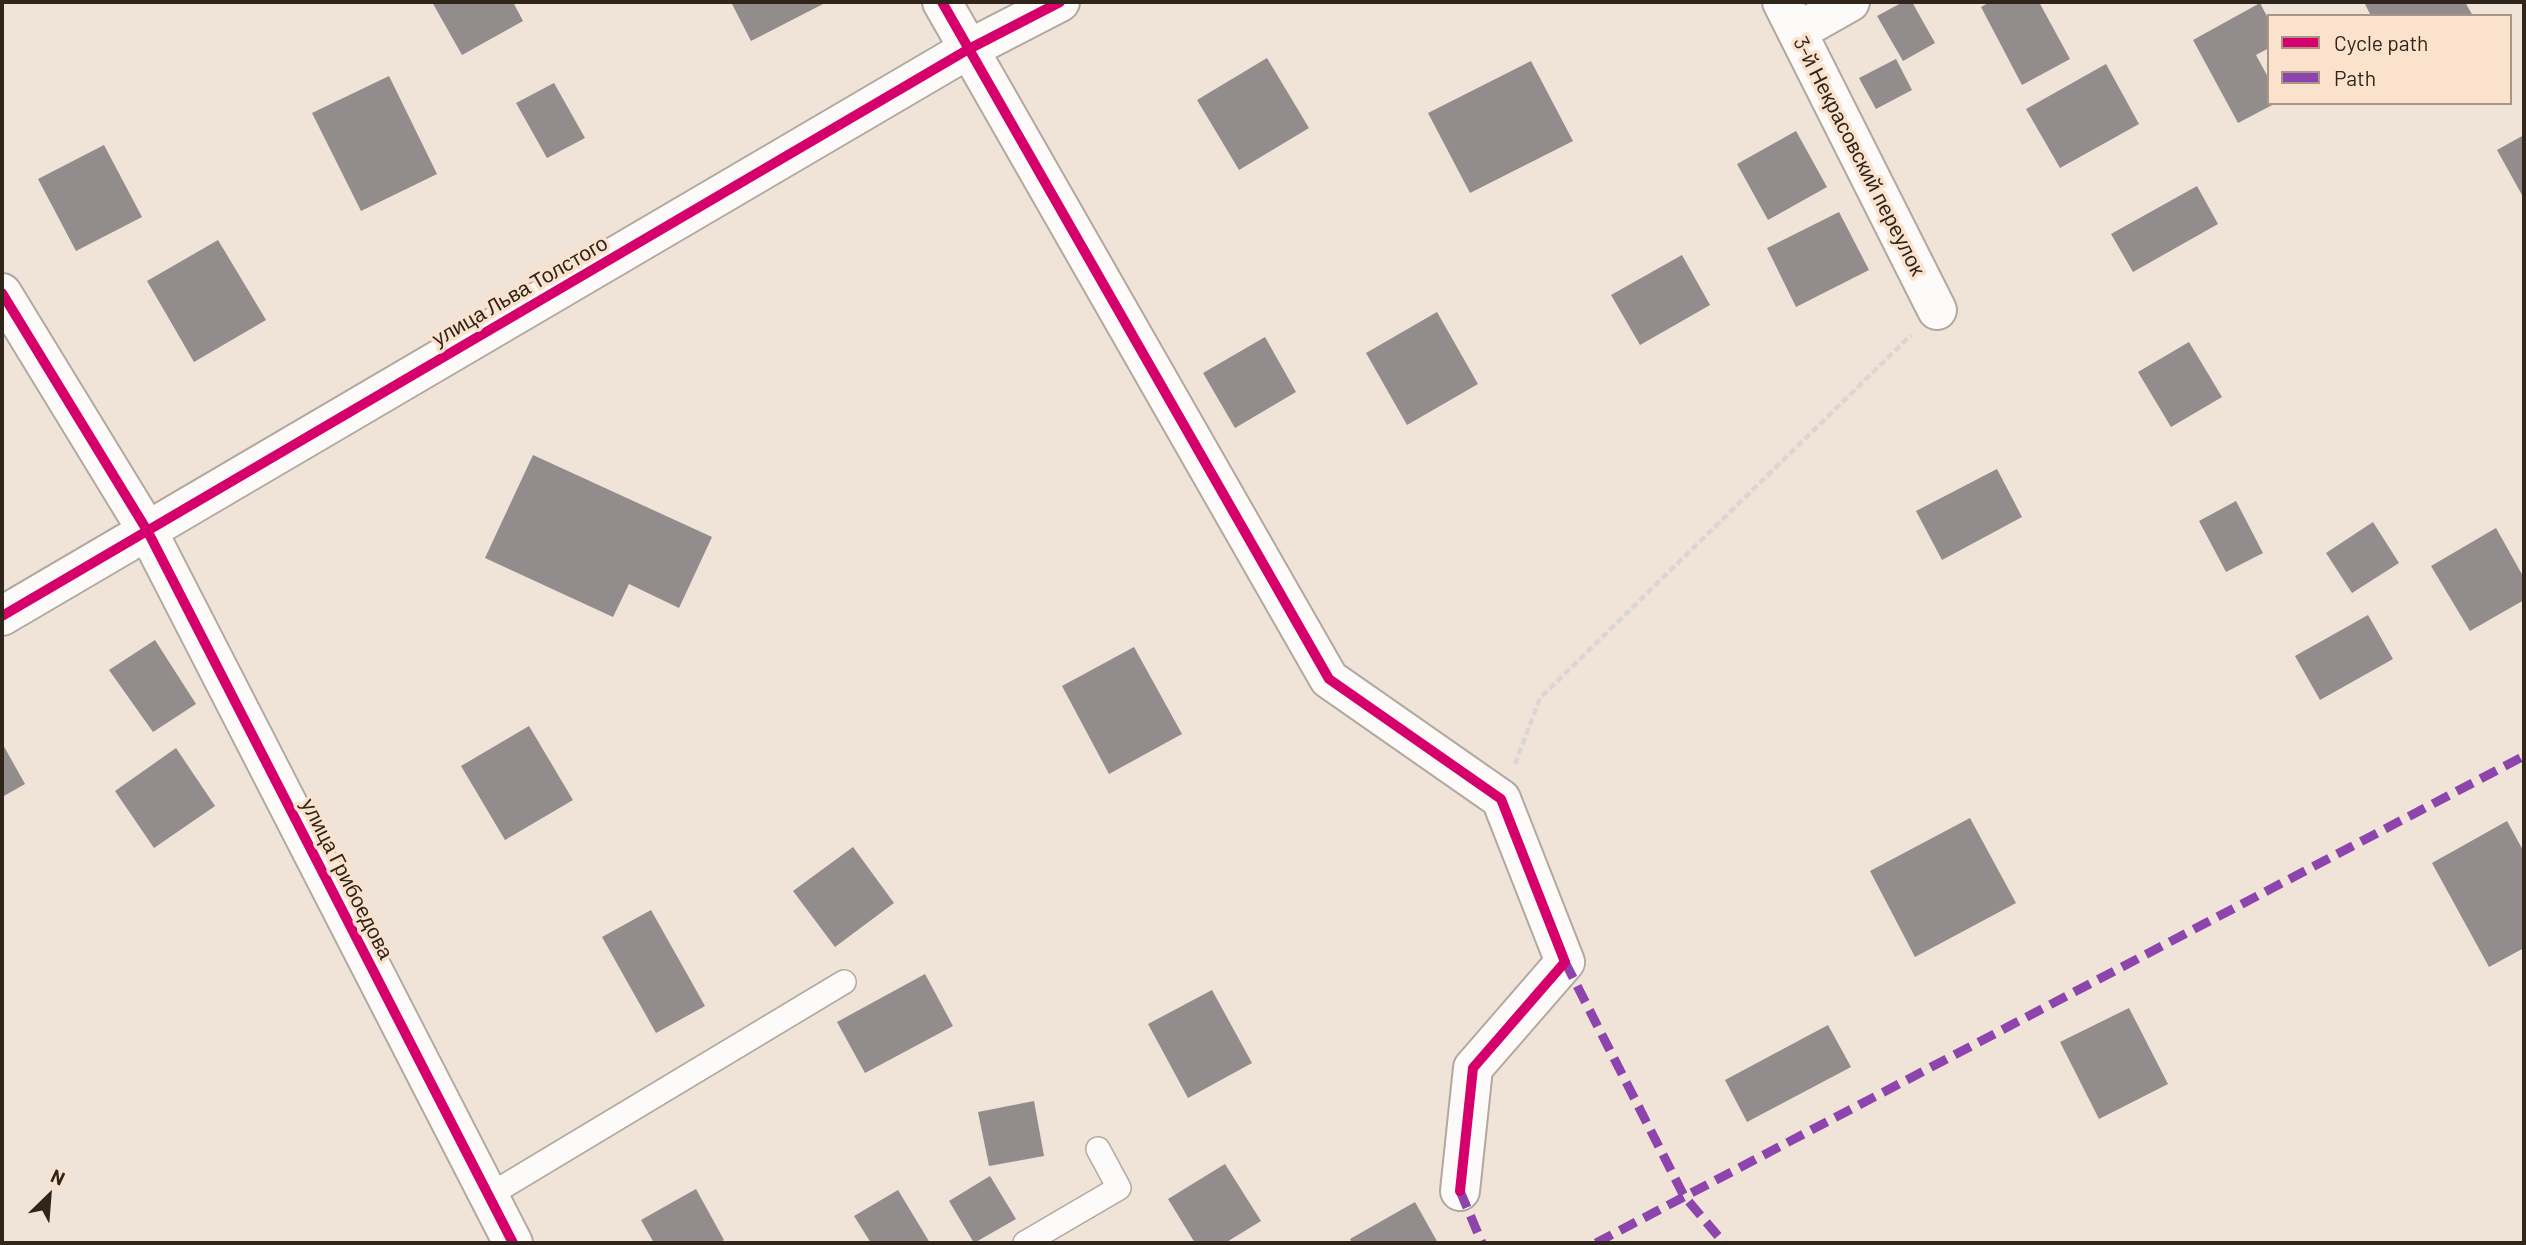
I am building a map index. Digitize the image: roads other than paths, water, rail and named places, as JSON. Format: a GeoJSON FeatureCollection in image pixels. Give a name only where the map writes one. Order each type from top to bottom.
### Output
{"type":"FeatureCollection","features":[{"type":"Feature","properties":{"kind":"street"},"geometry":{"type":"LineString","coordinates":[[942,2],[967,50],[1329,679],[1501,799],[1565,962],[1473,1068],[1460,1191]]}},
{"type":"Feature","properties":{"kind":"street","name":"улица Льва Толстого"},"geometry":{"type":"LineString","coordinates":[[2,616],[967,50],[1060,2]]}},
{"type":"Feature","properties":{"kind":"street"},"geometry":{"type":"LineString","coordinates":[[1790,17],[1850,2]]}},
{"type":"Feature","properties":{"kind":"street","name":"3-й Некрасовский переулок"},"geometry":{"type":"LineString","coordinates":[[1790,17],[1937,310]]}},
{"type":"Feature","properties":{"kind":"street","name":"улица Грибоедова"},"geometry":{"type":"LineString","coordinates":[[2,293],[148,532],[513,1243]]}},
{"type":"Feature","properties":{"kind":"lane"},"geometry":{"type":"LineString","coordinates":[[488,1196],[844,982]]}},
{"type":"Feature","properties":{"kind":"lane"},"geometry":{"type":"LineString","coordinates":[[1025,1243],[1119,1188],[1098,1149]]}}]}
